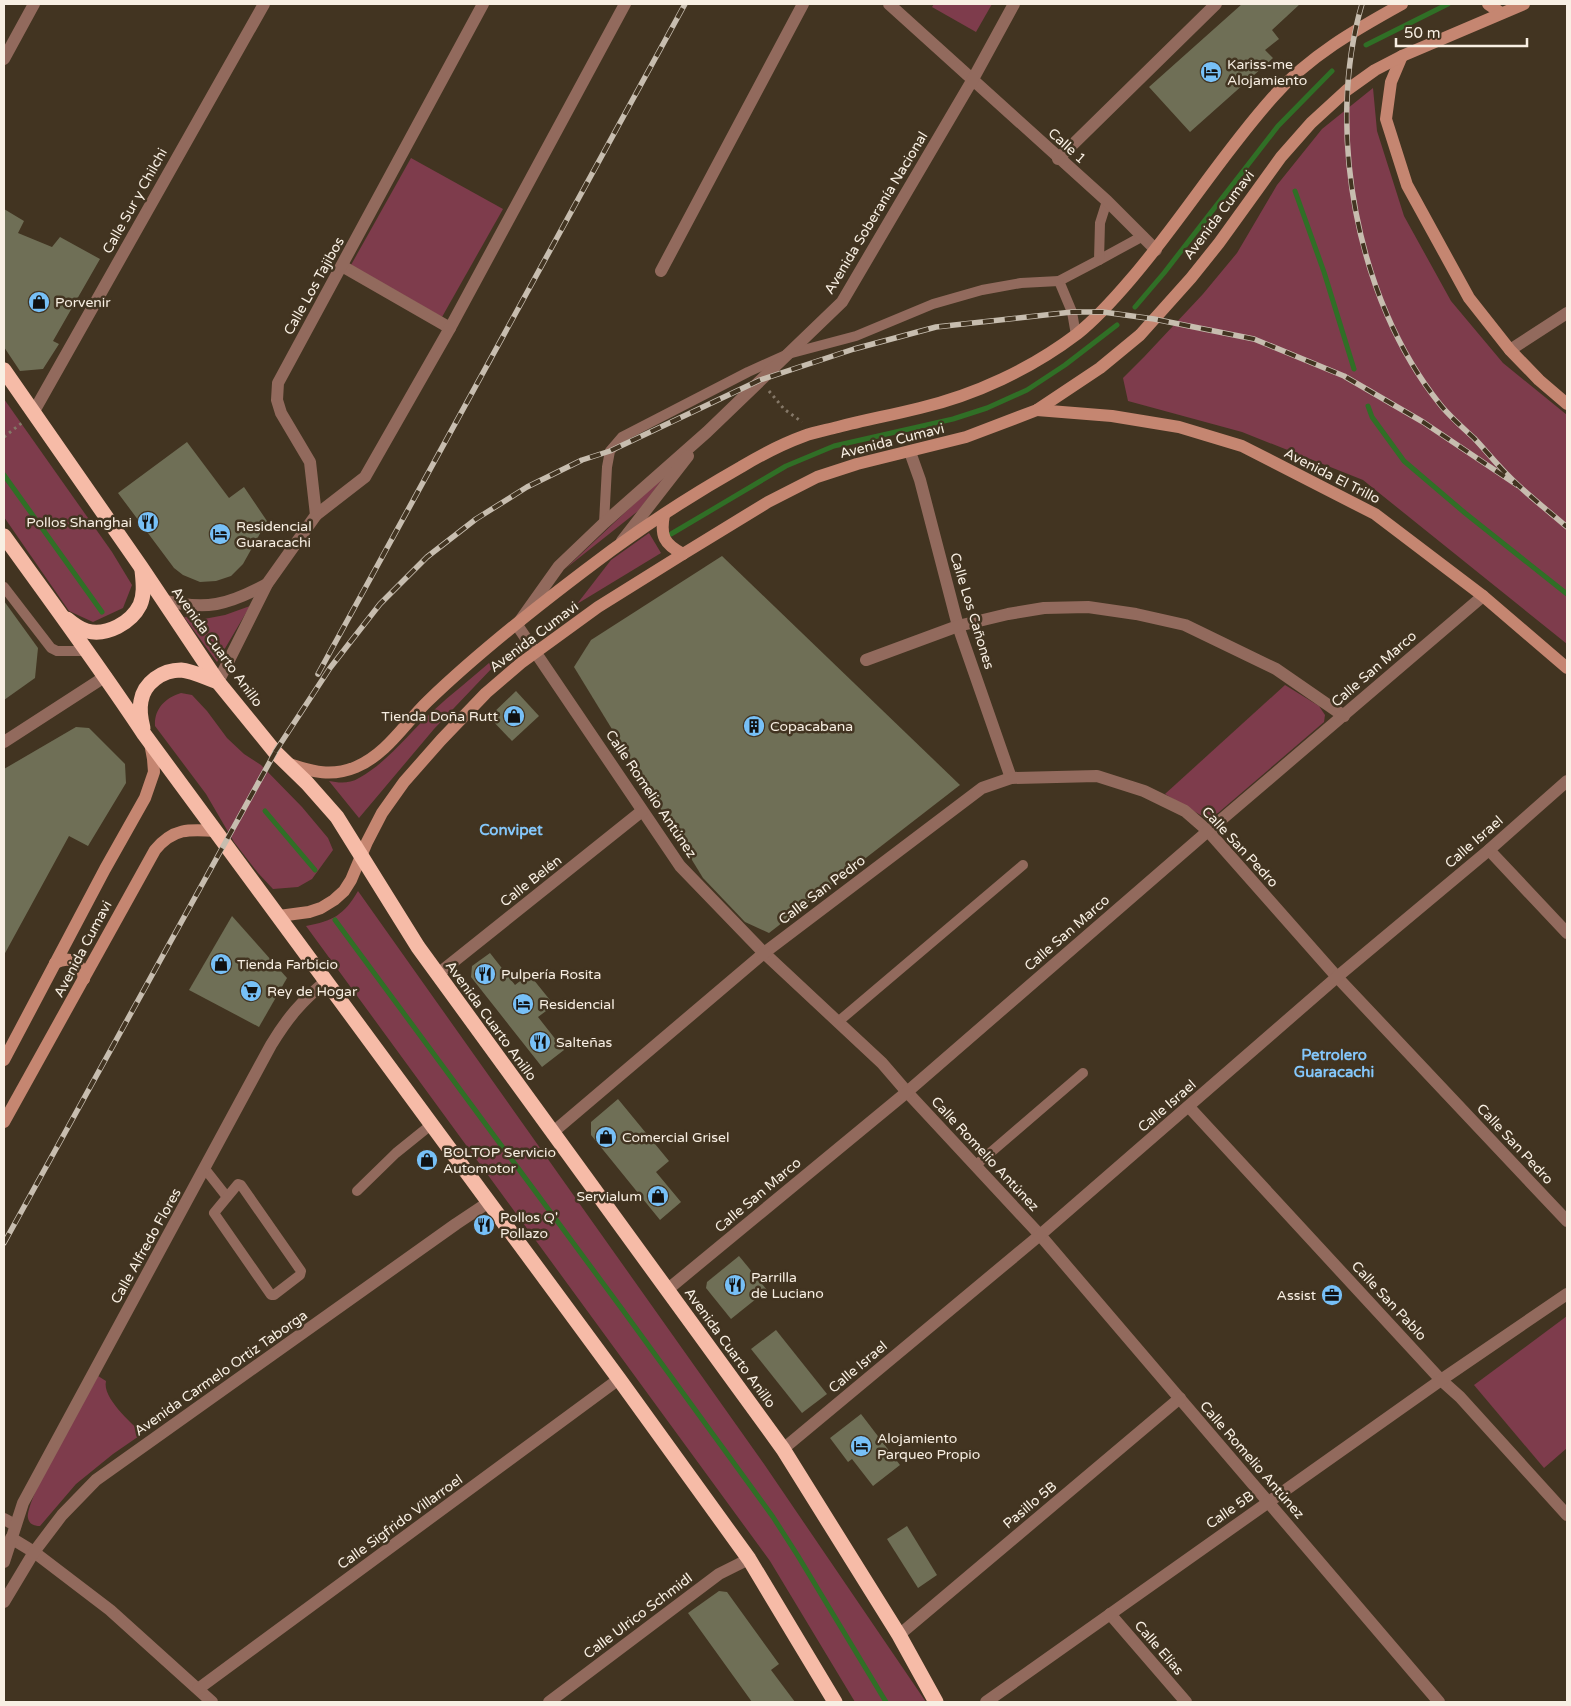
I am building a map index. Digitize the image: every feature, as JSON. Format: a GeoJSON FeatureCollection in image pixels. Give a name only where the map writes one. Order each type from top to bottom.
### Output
{"type":"FeatureCollection","features":[{"type":"Feature","properties":{"kind":"highway","name":"Avenida Cuarto Anillo"},"geometry":{"type":"LineString","coordinates":[[4,370],[141,567],[218,682],[275,752],[337,817],[402,924],[783,1449],[899,1634],[936,1702]]}},
{"type":"Feature","properties":{"kind":"highway"},"geometry":{"type":"LineString","coordinates":[[4,536],[106,676],[146,737],[432,1124],[749,1559],[835,1702]]}},
{"type":"Feature","properties":{"kind":"highway"},"geometry":{"type":"LineString","coordinates":[[61,615],[78,627],[88,631],[111,630],[122,624],[132,616],[140,605],[143,584],[141,567]]}},
{"type":"Feature","properties":{"kind":"highway"},"geometry":{"type":"LineString","coordinates":[[146,737],[141,719],[141,701],[148,685],[156,678],[163,674],[180,670],[218,682]]}},
{"type":"Feature","properties":{"kind":"main road","name":"Avenida Cumavi"},"geometry":{"type":"LineString","coordinates":[[286,763],[312,771],[331,774],[358,766],[371,759],[384,748],[428,701],[570,581],[708,485],[760,456],[805,435],[924,407],[983,387],[1027,367],[1076,335],[1103,312],[1156,250],[1272,98],[1324,50],[1402,4]]}},
{"type":"Feature","properties":{"kind":"main road"},"geometry":{"type":"LineString","coordinates":[[1488,4],[1501,13]]}},
{"type":"Feature","properties":{"kind":"main road","name":"Avenida Cumavi"},"geometry":{"type":"LineString","coordinates":[[279,916],[309,912],[321,908],[344,891],[382,813],[404,782],[486,693],[521,663],[598,608],[683,554],[768,502],[817,477],[857,464],[966,437],[1037,410],[1100,368],[1140,335],[1191,278],[1219,243],[1281,157],[1311,123],[1348,90],[1375,70],[1402,56],[1524,4]]}},
{"type":"Feature","properties":{"kind":"main road"},"geometry":{"type":"LineString","coordinates":[[1402,56],[1391,82],[1386,119],[1407,185],[1469,298],[1510,350],[1539,380],[1567,404]]}},
{"type":"Feature","properties":{"kind":"main road","name":"Avenida El Trillo"},"geometry":{"type":"LineString","coordinates":[[1037,410],[1112,416],[1179,427],[1242,446],[1375,514],[1483,596],[1567,668]]}},
{"type":"Feature","properties":{"kind":"main road"},"geometry":{"type":"LineString","coordinates":[[664,515],[662,527],[664,539],[672,548],[683,554]]}},
{"type":"Feature","properties":{"kind":"main road","name":"Avenida Cumavi"},"geometry":{"type":"LineString","coordinates":[[4,1060],[104,869],[145,798],[154,772],[154,759],[146,737]]}},
{"type":"Feature","properties":{"kind":"main road","name":"Avenida Cumavi"},"geometry":{"type":"LineString","coordinates":[[4,1122],[148,860],[160,843],[184,830],[216,831]]}},
{"type":"Feature","properties":{"kind":"main road"},"geometry":{"type":"LineString","coordinates":[[55,963],[61,960],[75,962],[84,972],[84,979]]}},
{"type":"Feature","properties":{"kind":"street"},"geometry":{"type":"LineString","coordinates":[[4,59],[34,4]]}},
{"type":"Feature","properties":{"kind":"street","name":"Calle Sur y Chilchi"},"geometry":{"type":"LineString","coordinates":[[33,413],[264,4]]}},
{"type":"Feature","properties":{"kind":"street","name":"Calle Los Tajibos"},"geometry":{"type":"LineString","coordinates":[[316,515],[310,462],[281,413],[277,400],[278,383],[483,4]]}},
{"type":"Feature","properties":{"kind":"street"},"geometry":{"type":"LineString","coordinates":[[218,682],[267,584],[316,515],[365,478],[450,328],[626,4]]}},
{"type":"Feature","properties":{"kind":"street"},"geometry":{"type":"LineString","coordinates":[[661,271],[803,4]]}},
{"type":"Feature","properties":{"kind":"street","name":"Calle 1"},"geometry":{"type":"LineString","coordinates":[[889,4],[973,79],[1058,159],[1107,201],[1156,250]]}},
{"type":"Feature","properties":{"kind":"street","name":"Avenida Soberanía Nacional"},"geometry":{"type":"LineString","coordinates":[[517,625],[558,566],[604,522],[707,432],[842,302],[973,79],[1014,4]]}},
{"type":"Feature","properties":{"kind":"street"},"geometry":{"type":"LineString","coordinates":[[1058,159],[1216,4]]}},
{"type":"Feature","properties":{"kind":"street"},"geometry":{"type":"LineString","coordinates":[[342,266],[450,328]]}},
{"type":"Feature","properties":{"kind":"street"},"geometry":{"type":"LineString","coordinates":[[1510,350],[1567,312]]}},
{"type":"Feature","properties":{"kind":"street","name":"Avenida Soberanía Nacional"},"geometry":{"type":"LineString","coordinates":[[618,546],[707,432]]}},
{"type":"Feature","properties":{"kind":"street","name":"Calle Los Cañones"},"geometry":{"type":"LineString","coordinates":[[910,452],[920,480],[958,626],[1012,778]]}},
{"type":"Feature","properties":{"kind":"street"},"geometry":{"type":"LineString","coordinates":[[162,600],[192,606],[222,603],[241,598],[267,584]]}},
{"type":"Feature","properties":{"kind":"street","name":"Calle San Marco"},"geometry":{"type":"LineString","coordinates":[[667,1290],[907,1092],[1483,596]]}},
{"type":"Feature","properties":{"kind":"street"},"geometry":{"type":"LineString","coordinates":[[866,660],[958,626],[1008,614],[1044,608],[1088,607],[1136,614],[1184,625],[1276,668],[1344,716]]}},
{"type":"Feature","properties":{"kind":"street","name":"Calle Romelio Antúnez"},"geometry":{"type":"LineString","coordinates":[[517,625],[680,866],[764,953],[882,1063],[1040,1235],[1439,1702]]}},
{"type":"Feature","properties":{"kind":"street"},"geometry":{"type":"LineString","coordinates":[[4,742],[106,676]]}},
{"type":"Feature","properties":{"kind":"street","name":"Calle San Pedro"},"geometry":{"type":"LineString","coordinates":[[552,1133],[764,953],[982,788],[1012,778],[1097,776],[1144,791],[1185,811],[1208,831],[1337,977],[1567,1221]]}},
{"type":"Feature","properties":{"kind":"street","name":"Calle Israel"},"geometry":{"type":"LineString","coordinates":[[783,1449],[1040,1235],[1337,977],[1567,781]]}},
{"type":"Feature","properties":{"kind":"street","name":"Calle Belén"},"geometry":{"type":"LineString","coordinates":[[438,974],[642,811]]}},
{"type":"Feature","properties":{"kind":"street"},"geometry":{"type":"LineString","coordinates":[[1488,850],[1567,933]]}},
{"type":"Feature","properties":{"kind":"street","name":"Calle Alfredo Flores"},"geometry":{"type":"LineString","coordinates":[[4,1562],[11,1538],[9,1522],[23,1503],[281,1028],[292,1012],[326,981]]}},
{"type":"Feature","properties":{"kind":"street","name":"Calle San Pablo"},"geometry":{"type":"LineString","coordinates":[[1189,1107],[1441,1380],[1460,1397],[1567,1515]]}},
{"type":"Feature","properties":{"kind":"street","name":"Avenida Carmelo Ortiz Taborga"},"geometry":{"type":"LineString","coordinates":[[4,1602],[34,1552],[62,1515],[96,1480],[489,1202]]}},
{"type":"Feature","properties":{"kind":"street","name":"Calle 5B"},"geometry":{"type":"LineString","coordinates":[[986,1702],[1268,1501],[1567,1294]]}},
{"type":"Feature","properties":{"kind":"street","name":"Calle Sigfrido Villarroel"},"geometry":{"type":"LineString","coordinates":[[198,1689],[619,1379]]}},
{"type":"Feature","properties":{"kind":"street","name":"Pasillo 5B"},"geometry":{"type":"LineString","coordinates":[[899,1634],[1180,1398]]}},
{"type":"Feature","properties":{"kind":"street"},"geometry":{"type":"LineString","coordinates":[[11,1538],[34,1552],[110,1610],[212,1702]]}},
{"type":"Feature","properties":{"kind":"street","name":"Calle Ulrico Schmidl"},"geometry":{"type":"LineString","coordinates":[[549,1702],[719,1574],[749,1559]]}},
{"type":"Feature","properties":{"kind":"street","name":"Calle Elías"},"geometry":{"type":"LineString","coordinates":[[1110,1614],[1186,1702]]}},
{"type":"Feature","properties":{"kind":"lane"},"geometry":{"type":"LineString","coordinates":[[1100,260],[1100,224],[1107,201]]}},
{"type":"Feature","properties":{"kind":"lane"},"geometry":{"type":"LineString","coordinates":[[604,522],[607,467],[610,451],[622,436],[748,372],[788,354],[856,336],[933,304],[982,290],[1021,283],[1060,282],[1143,236]]}},
{"type":"Feature","properties":{"kind":"lane"},"geometry":{"type":"LineString","coordinates":[[1060,282],[1072,312],[1076,335]]}},
{"type":"Feature","properties":{"kind":"lane"},"geometry":{"type":"LineString","coordinates":[[4,587],[51,648],[56,651],[86,650]]}},
{"type":"Feature","properties":{"kind":"lane"},"geometry":{"type":"LineString","coordinates":[[839,1021],[1024,865]]}},
{"type":"Feature","properties":{"kind":"lane"},"geometry":{"type":"LineString","coordinates":[[976,1166],[1083,1073]]}},
{"type":"Feature","properties":{"kind":"lane"},"geometry":{"type":"LineString","coordinates":[[356,1191],[396,1153],[432,1124]]}},
{"type":"Feature","properties":{"kind":"lane"},"geometry":{"type":"LineString","coordinates":[[205,1169],[227,1197]]}},
{"type":"Feature","properties":{"kind":"lane"},"geometry":{"type":"LineString","coordinates":[[238,1184],[241,1185],[301,1271],[300,1275],[274,1295],[271,1295],[214,1214],[227,1197],[238,1184]]}},
{"type":"Feature","properties":{"kind":"path"},"geometry":{"type":"LineString","coordinates":[[760,380],[784,409],[801,421],[813,433]]}},
{"type":"Feature","properties":{"kind":"path"},"geometry":{"type":"LineString","coordinates":[[4,437],[33,413]]}},
{"type":"Feature","properties":{"kind":"shaded area"},"geometry":{"type":"Polygon","coordinates":[[[934,4],[992,4],[976,32],[932,7],[934,4]]]}},
{"type":"Feature","properties":{"kind":"shaded area"},"geometry":{"type":"Polygon","coordinates":[[[1373,88],[1377,131],[1404,216],[1451,301],[1503,363],[1567,415],[1567,644],[1363,480],[1242,432],[1128,401],[1123,378],[1203,294],[1237,253],[1277,185],[1322,129],[1373,88]]]}},
{"type":"Feature","properties":{"kind":"shaded area"},"geometry":{"type":"Polygon","coordinates":[[[411,158],[503,209],[442,317],[351,265],[411,158]]]}},
{"type":"Feature","properties":{"kind":"shaded area"},"geometry":{"type":"Polygon","coordinates":[[[4,399],[112,552],[132,585],[123,608],[93,622],[69,611],[4,517],[4,399]]]}},
{"type":"Feature","properties":{"kind":"shaded area"},"geometry":{"type":"Polygon","coordinates":[[[668,472],[638,511],[565,569],[668,472]]]}},
{"type":"Feature","properties":{"kind":"shaded area"},"geometry":{"type":"Polygon","coordinates":[[[649,533],[661,553],[577,604],[611,560],[649,533]]]}},
{"type":"Feature","properties":{"kind":"shaded area"},"geometry":{"type":"Polygon","coordinates":[[[250,606],[217,662],[184,617],[204,619],[225,615],[250,606]]]}},
{"type":"Feature","properties":{"kind":"shaded area"},"geometry":{"type":"Polygon","coordinates":[[[489,663],[494,666],[434,729],[359,818],[329,781],[348,782],[370,771],[389,756],[440,705],[489,663]]]}},
{"type":"Feature","properties":{"kind":"shaded area"},"geometry":{"type":"Polygon","coordinates":[[[1285,685],[1319,706],[1325,715],[1324,722],[1218,813],[1211,816],[1202,816],[1165,794],[1285,685]]]}},
{"type":"Feature","properties":{"kind":"shaded area"},"geometry":{"type":"Polygon","coordinates":[[[181,693],[192,695],[207,711],[227,738],[244,754],[261,765],[302,807],[328,838],[333,850],[312,879],[298,887],[273,889],[234,842],[206,794],[155,726],[156,714],[165,701],[181,693]]]}},
{"type":"Feature","properties":{"kind":"shaded area"},"geometry":{"type":"Polygon","coordinates":[[[358,891],[764,1464],[926,1702],[855,1702],[770,1561],[306,926],[324,922],[337,916],[348,906],[358,891]]]}},
{"type":"Feature","properties":{"kind":"shaded area"},"geometry":{"type":"Polygon","coordinates":[[[1567,1316],[1567,1448],[1544,1468],[1474,1385],[1567,1316]]]}},
{"type":"Feature","properties":{"kind":"shaded area"},"geometry":{"type":"Polygon","coordinates":[[[98,1376],[106,1381],[108,1395],[113,1402],[142,1434],[113,1454],[76,1484],[40,1526],[34,1525],[29,1522],[28,1518],[36,1491],[57,1448],[98,1376]]]}},
{"type":"Feature","properties":{"kind":"building","name":"Kariss-me Alojamiento"},"geometry":{"type":"Polygon","coordinates":[[[1242,4],[1300,4],[1272,30],[1279,39],[1265,50],[1273,58],[1190,132],[1149,87],[1242,4]]]}},
{"type":"Feature","properties":{"kind":"building","name":"Porvenir"},"geometry":{"type":"Polygon","coordinates":[[[4,209],[24,221],[18,233],[52,247],[60,237],[100,259],[53,341],[59,344],[43,369],[20,371],[4,347],[4,209]]]}},
{"type":"Feature","properties":{"kind":"building"},"geometry":{"type":"Polygon","coordinates":[[[187,442],[229,498],[244,487],[267,521],[243,564],[231,576],[216,581],[200,582],[183,575],[174,568],[118,493],[187,442]]]}},
{"type":"Feature","properties":{"kind":"building","name":"Copacabana"},"geometry":{"type":"Polygon","coordinates":[[[722,556],[960,785],[769,933],[745,922],[703,878],[574,667],[591,640],[722,556]]]}},
{"type":"Feature","properties":{"kind":"building"},"geometry":{"type":"Polygon","coordinates":[[[4,601],[38,648],[35,678],[4,700],[4,601]]]}},
{"type":"Feature","properties":{"kind":"building","name":"Tienda Doña Rutt"},"geometry":{"type":"Polygon","coordinates":[[[516,691],[539,716],[512,741],[489,717],[516,691]]]}},
{"type":"Feature","properties":{"kind":"building"},"geometry":{"type":"Polygon","coordinates":[[[76,727],[89,728],[125,764],[126,783],[88,846],[69,836],[4,955],[4,769],[76,727]]]}},
{"type":"Feature","properties":{"kind":"building"},"geometry":{"type":"Polygon","coordinates":[[[232,916],[287,978],[259,1027],[189,990],[232,916]]]}},
{"type":"Feature","properties":{"kind":"building"},"geometry":{"type":"Polygon","coordinates":[[[490,953],[515,985],[529,974],[554,1005],[538,1017],[564,1050],[542,1067],[471,977],[472,966],[490,953]]]}},
{"type":"Feature","properties":{"kind":"building"},"geometry":{"type":"Polygon","coordinates":[[[618,1099],[669,1161],[656,1172],[681,1202],[660,1220],[591,1135],[591,1122],[618,1099]]]}},
{"type":"Feature","properties":{"kind":"building","name":"Parrilla de Luciano"},"geometry":{"type":"Polygon","coordinates":[[[739,1256],[767,1290],[731,1319],[706,1288],[707,1282],[739,1256]]]}},
{"type":"Feature","properties":{"kind":"building"},"geometry":{"type":"Polygon","coordinates":[[[776,1330],[827,1394],[802,1413],[751,1349],[776,1330]]]}},
{"type":"Feature","properties":{"kind":"building","name":"Alojamiento Parqueo Propio"},"geometry":{"type":"Polygon","coordinates":[[[861,1414],[900,1465],[873,1486],[852,1459],[848,1462],[830,1438],[861,1414]]]}},
{"type":"Feature","properties":{"kind":"building"},"geometry":{"type":"Polygon","coordinates":[[[907,1526],[937,1575],[918,1588],[887,1539],[907,1526]]]}},
{"type":"Feature","properties":{"kind":"building"},"geometry":{"type":"Polygon","coordinates":[[[719,1591],[727,1592],[779,1664],[771,1670],[795,1702],[752,1702],[688,1613],[719,1591]]]}},
{"type":"Feature","properties":{"kind":"waterway"},"geometry":{"type":"LineString","coordinates":[[1366,45],[1448,4]]}},
{"type":"Feature","properties":{"kind":"waterway"},"geometry":{"type":"LineString","coordinates":[[1135,307],[1164,273],[1278,126],[1332,71]]}},
{"type":"Feature","properties":{"kind":"waterway"},"geometry":{"type":"LineString","coordinates":[[1295,191],[1324,272],[1354,369]]}},
{"type":"Feature","properties":{"kind":"waterway"},"geometry":{"type":"LineString","coordinates":[[671,534],[786,466],[834,446],[953,419],[987,408],[1027,390],[1065,365],[1117,325]]}},
{"type":"Feature","properties":{"kind":"waterway"},"geometry":{"type":"LineString","coordinates":[[1368,406],[1372,417],[1404,461],[1465,513],[1567,594]]}},
{"type":"Feature","properties":{"kind":"waterway"},"geometry":{"type":"LineString","coordinates":[[4,475],[102,612]]}},
{"type":"Feature","properties":{"kind":"waterway"},"geometry":{"type":"LineString","coordinates":[[265,811],[315,870]]}},
{"type":"Feature","properties":{"kind":"waterway"},"geometry":{"type":"LineString","coordinates":[[335,920],[773,1517],[886,1702]]}},
{"type":"Feature","properties":{"kind":"railway"},"geometry":{"type":"LineString","coordinates":[[318,674],[685,4]]}},
{"type":"Feature","properties":{"kind":"railway"},"geometry":{"type":"LineString","coordinates":[[1362,4],[1351,53],[1347,105],[1348,158],[1356,212],[1369,265],[1387,315],[1411,362],[1443,408],[1474,438],[1512,480],[1567,527]]}},
{"type":"Feature","properties":{"kind":"railway"},"geometry":{"type":"LineString","coordinates":[[275,752],[330,668],[380,604],[427,557],[476,519],[527,487],[582,460],[610,451],[760,380],[854,349],[936,327],[1072,312],[1103,312],[1154,319],[1254,339],[1344,376],[1423,422],[1517,485]]}},
{"type":"Feature","properties":{"kind":"railway"},"geometry":{"type":"LineString","coordinates":[[4,1243],[278,747]]}},
{"type":"Feature","properties":{"kind":"place","name":"Kariss-me Alojamiento"},"geometry":{"type":"Point","coordinates":[1211,72]}},
{"type":"Feature","properties":{"kind":"place","name":"Porvenir"},"geometry":{"type":"Point","coordinates":[39,302]}},
{"type":"Feature","properties":{"kind":"place","name":"Pollos Shanghai"},"geometry":{"type":"Point","coordinates":[148,522]}},
{"type":"Feature","properties":{"kind":"place","name":"Residencial Guaracachi"},"geometry":{"type":"Point","coordinates":[220,534]}},
{"type":"Feature","properties":{"kind":"place","name":"Tienda Doña Rutt"},"geometry":{"type":"Point","coordinates":[514,716]}},
{"type":"Feature","properties":{"kind":"place","name":"Copacabana"},"geometry":{"type":"Point","coordinates":[754,726]}},
{"type":"Feature","properties":{"kind":"place","name":"Tienda Farbicio"},"geometry":{"type":"Point","coordinates":[221,964]}},
{"type":"Feature","properties":{"kind":"place","name":"Pulpería Rosita"},"geometry":{"type":"Point","coordinates":[485,974]}},
{"type":"Feature","properties":{"kind":"place","name":"Rey de Hogar"},"geometry":{"type":"Point","coordinates":[251,991]}},
{"type":"Feature","properties":{"kind":"place","name":"Residencial"},"geometry":{"type":"Point","coordinates":[523,1004]}},
{"type":"Feature","properties":{"kind":"place","name":"Salteñas"},"geometry":{"type":"Point","coordinates":[540,1042]}},
{"type":"Feature","properties":{"kind":"place","name":"Comercial Grisel"},"geometry":{"type":"Point","coordinates":[606,1137]}},
{"type":"Feature","properties":{"kind":"place","name":"BOLTOP Servicio Automotor"},"geometry":{"type":"Point","coordinates":[427,1160]}},
{"type":"Feature","properties":{"kind":"place","name":"Servialum"},"geometry":{"type":"Point","coordinates":[658,1196]}},
{"type":"Feature","properties":{"kind":"place","name":"Pollos Q' Pollazo"},"geometry":{"type":"Point","coordinates":[484,1225]}},
{"type":"Feature","properties":{"kind":"place","name":"Parrilla de Luciano"},"geometry":{"type":"Point","coordinates":[735,1285]}},
{"type":"Feature","properties":{"kind":"place","name":"Assist"},"geometry":{"type":"Point","coordinates":[1332,1295]}},
{"type":"Feature","properties":{"kind":"place","name":"Alojamiento Parqueo Propio"},"geometry":{"type":"Point","coordinates":[861,1446]}},
{"type":"Feature","properties":{"kind":"district","name":"Convipet"},"geometry":{"type":"Point","coordinates":[511,830]}},
{"type":"Feature","properties":{"kind":"district","name":"Petrolero Guaracachi"},"geometry":{"type":"Point","coordinates":[1334,1064]}}]}
